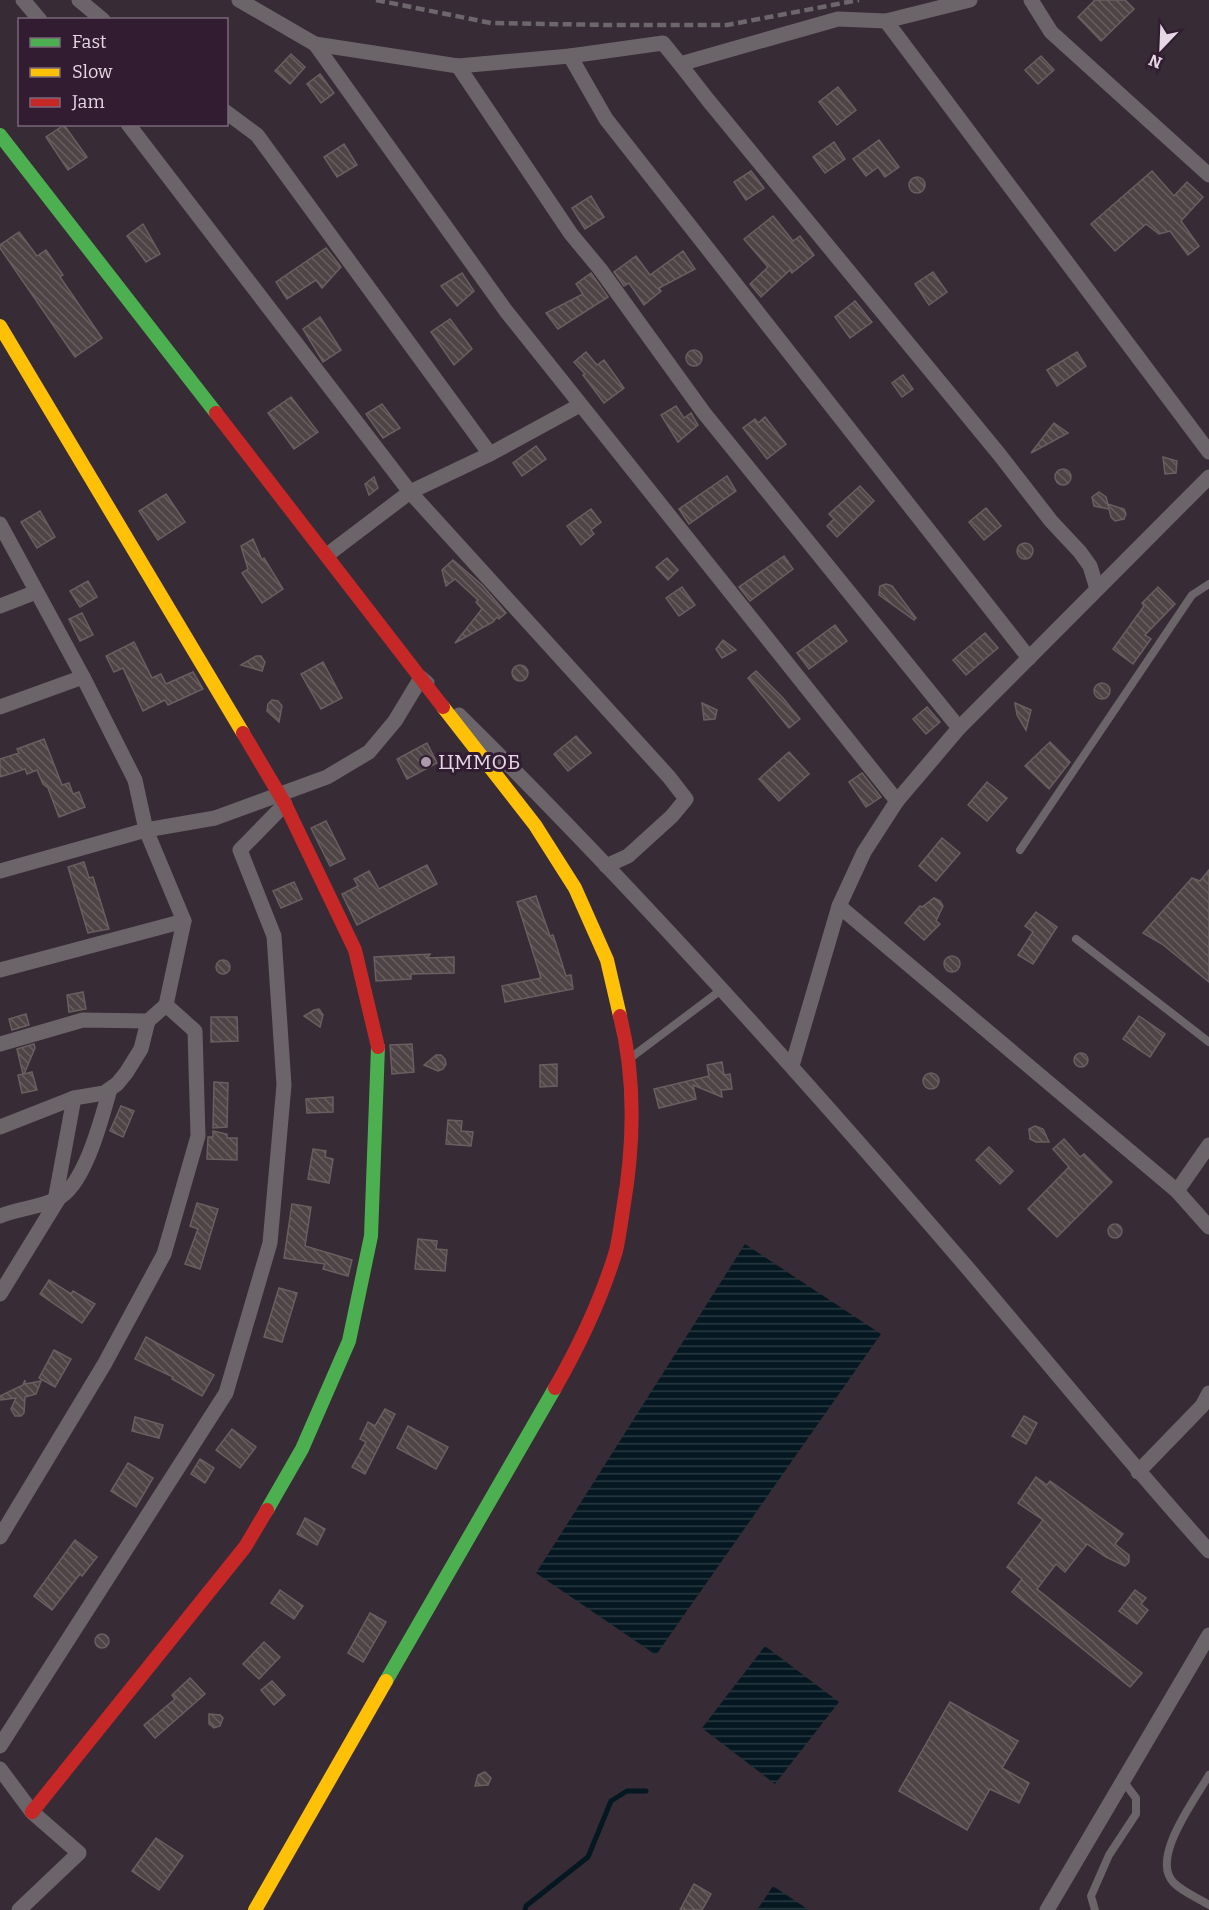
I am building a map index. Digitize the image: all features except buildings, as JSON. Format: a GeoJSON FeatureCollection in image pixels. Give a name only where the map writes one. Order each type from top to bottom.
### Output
{"type":"FeatureCollection","features":[{"type":"Feature","properties":{"kind":"street"},"geometry":{"type":"LineString","coordinates":[[23,0],[38,18]]}},
{"type":"Feature","properties":{"kind":"street"},"geometry":{"type":"LineString","coordinates":[[79,0],[101,18]]}},
{"type":"Feature","properties":{"kind":"street"},"geometry":{"type":"LineString","coordinates":[[239,0],[315,44],[458,66],[570,56],[663,43],[1051,521],[1080,552],[1090,566],[1097,589]]}},
{"type":"Feature","properties":{"kind":"street"},"geometry":{"type":"LineString","coordinates":[[680,64],[838,19],[886,21],[970,0]]}},
{"type":"Feature","properties":{"kind":"street"},"geometry":{"type":"LineString","coordinates":[[1031,0],[1051,33],[1209,175]]}},
{"type":"Feature","properties":{"kind":"street"},"geometry":{"type":"LineString","coordinates":[[886,21],[1209,452]]}},
{"type":"Feature","properties":{"kind":"street"},"geometry":{"type":"LineString","coordinates":[[315,44],[506,310],[897,801]]}},
{"type":"Feature","properties":{"kind":"street"},"geometry":{"type":"LineString","coordinates":[[570,56],[606,119],[1029,658]]}},
{"type":"Feature","properties":{"kind":"street"},"geometry":{"type":"LineString","coordinates":[[458,66],[572,234],[704,413],[959,728]]}},
{"type":"Feature","properties":{"kind":"street"},"geometry":{"type":"LineString","coordinates":[[228,113],[257,135],[490,454]]}},
{"type":"Feature","properties":{"kind":"street"},"geometry":{"type":"LineString","coordinates":[[130,126],[411,492],[669,777],[686,800],[628,856],[606,866]]}},
{"type":"Feature","properties":{"kind":"street"},"geometry":{"type":"LineString","coordinates":[[0,135],[535,825],[576,888],[607,960],[624,1031],[632,1105],[629,1174],[616,1250],[587,1327],[559,1381],[255,1910]]}},
{"type":"Feature","properties":{"kind":"street"},"geometry":{"type":"LineString","coordinates":[[0,326],[282,799],[355,950],[378,1048],[371,1236],[349,1341],[302,1449],[244,1547],[32,1812]]}},
{"type":"Feature","properties":{"kind":"street"},"geometry":{"type":"LineString","coordinates":[[327,555],[411,492],[490,454],[580,405]]}},
{"type":"Feature","properties":{"kind":"street"},"geometry":{"type":"LineString","coordinates":[[792,1066],[839,906],[864,852],[897,801],[959,728],[1209,477]]}},
{"type":"Feature","properties":{"kind":"street"},"geometry":{"type":"LineString","coordinates":[[0,524],[83,677],[135,780],[146,830],[184,921],[166,1005],[148,1021],[141,1049],[126,1073],[104,1093],[74,1098],[0,1127]]}},
{"type":"Feature","properties":{"kind":"street"},"geometry":{"type":"LineString","coordinates":[[0,606],[36,592]]}},
{"type":"Feature","properties":{"kind":"street"},"geometry":{"type":"LineString","coordinates":[[0,707],[83,677]]}},
{"type":"Feature","properties":{"kind":"street"},"geometry":{"type":"LineString","coordinates":[[0,871],[146,830],[215,819],[282,799],[327,777],[369,752],[395,721],[421,678]]}},
{"type":"Feature","properties":{"kind":"street"},"geometry":{"type":"LineString","coordinates":[[421,678],[546,801],[792,1066],[971,1273],[1138,1472],[1209,1550]]}},
{"type":"Feature","properties":{"kind":"street"},"geometry":{"type":"LineString","coordinates":[[0,1746],[226,1394],[270,1243],[284,1085],[274,936],[240,850],[282,799]]}},
{"type":"Feature","properties":{"kind":"street"},"geometry":{"type":"LineString","coordinates":[[839,906],[1177,1191],[1209,1227]]}},
{"type":"Feature","properties":{"kind":"street"},"geometry":{"type":"LineString","coordinates":[[0,970],[184,921]]}},
{"type":"Feature","properties":{"kind":"street"},"geometry":{"type":"LineString","coordinates":[[0,1537],[105,1364],[164,1254],[198,1136],[195,1031],[166,1005]]}},
{"type":"Feature","properties":{"kind":"street"},"geometry":{"type":"LineString","coordinates":[[0,1044],[83,1020],[148,1021]]}},
{"type":"Feature","properties":{"kind":"street"},"geometry":{"type":"LineString","coordinates":[[0,1294],[59,1198],[77,1180],[97,1132],[110,1089]]}},
{"type":"Feature","properties":{"kind":"street"},"geometry":{"type":"LineString","coordinates":[[59,1198],[56,1195],[74,1098]]}},
{"type":"Feature","properties":{"kind":"street"},"geometry":{"type":"LineString","coordinates":[[1177,1191],[1209,1145]]}},
{"type":"Feature","properties":{"kind":"street"},"geometry":{"type":"LineString","coordinates":[[0,1216],[59,1198]]}},
{"type":"Feature","properties":{"kind":"street"},"geometry":{"type":"LineString","coordinates":[[1138,1472],[1207,1400]]}},
{"type":"Feature","properties":{"kind":"street"},"geometry":{"type":"LineString","coordinates":[[1047,1910],[1209,1635]]}},
{"type":"Feature","properties":{"kind":"street"},"geometry":{"type":"LineString","coordinates":[[0,1769],[32,1812],[79,1852],[19,1910]]}},
{"type":"Feature","properties":{"kind":"lane"},"geometry":{"type":"LineString","coordinates":[[1020,850],[1192,595],[1209,584]]}},
{"type":"Feature","properties":{"kind":"lane"},"geometry":{"type":"LineString","coordinates":[[1076,939],[1209,1042]]}},
{"type":"Feature","properties":{"kind":"lane"},"geometry":{"type":"LineString","coordinates":[[627,1061],[721,990]]}},
{"type":"Feature","properties":{"kind":"lane"},"geometry":{"type":"LineString","coordinates":[[1209,1775],[1171,1840],[1166,1870],[1173,1882],[1209,1905]]}},
{"type":"Feature","properties":{"kind":"lane"},"geometry":{"type":"LineString","coordinates":[[1095,1910],[1091,1896],[1109,1855],[1136,1814],[1136,1798],[1123,1781]]}},
{"type":"Feature","properties":{"kind":"water"},"geometry":{"type":"Polygon","coordinates":[[[745,1244],[881,1334],[656,1655],[536,1573],[745,1244]]]}},
{"type":"Feature","properties":{"kind":"water"},"geometry":{"type":"Polygon","coordinates":[[[765,1646],[839,1702],[775,1784],[702,1728],[765,1646]]]}},
{"type":"Feature","properties":{"kind":"water"},"geometry":{"type":"Polygon","coordinates":[[[773,1886],[809,1910],[757,1910],[773,1886]]]}},
{"type":"Feature","properties":{"kind":"waterway"},"geometry":{"type":"LineString","coordinates":[[525,1910],[526,1906],[588,1857],[611,1801],[627,1791],[646,1791]]}},
{"type":"Feature","properties":{"kind":"railway"},"geometry":{"type":"LineString","coordinates":[[376,0],[491,23],[610,25],[727,25],[859,0]]}},
{"type":"Feature","properties":{"kind":"traffic: fast"},"geometry":{"type":"LineString","coordinates":[[0,135],[216,413]]}},
{"type":"Feature","properties":{"kind":"traffic: fast"},"geometry":{"type":"LineString","coordinates":[[267,1510],[302,1449],[349,1341],[371,1236],[378,1047]]}},
{"type":"Feature","properties":{"kind":"traffic: fast"},"geometry":{"type":"LineString","coordinates":[[386,1681],[555,1388]]}},
{"type":"Feature","properties":{"kind":"traffic: slow"},"geometry":{"type":"LineString","coordinates":[[0,326],[243,733]]}},
{"type":"Feature","properties":{"kind":"traffic: slow"},"geometry":{"type":"LineString","coordinates":[[443,707],[535,825],[575,888],[607,960],[620,1016]]}},
{"type":"Feature","properties":{"kind":"traffic: slow"},"geometry":{"type":"LineString","coordinates":[[255,1910],[386,1681]]}},
{"type":"Feature","properties":{"kind":"traffic: jam"},"geometry":{"type":"LineString","coordinates":[[216,413],[443,707]]}},
{"type":"Feature","properties":{"kind":"traffic: jam"},"geometry":{"type":"LineString","coordinates":[[243,733],[285,804],[355,950],[378,1047]]}},
{"type":"Feature","properties":{"kind":"traffic: jam"},"geometry":{"type":"LineString","coordinates":[[555,1388],[597,1303],[616,1251],[619,1236],[627,1186],[632,1113],[629,1064],[620,1016]]}},
{"type":"Feature","properties":{"kind":"traffic: jam"},"geometry":{"type":"LineString","coordinates":[[32,1812],[245,1547],[267,1510]]}},
{"type":"Feature","properties":{"kind":"place","name":"ЦММОБ"},"geometry":{"type":"Point","coordinates":[426,762]}}]}
